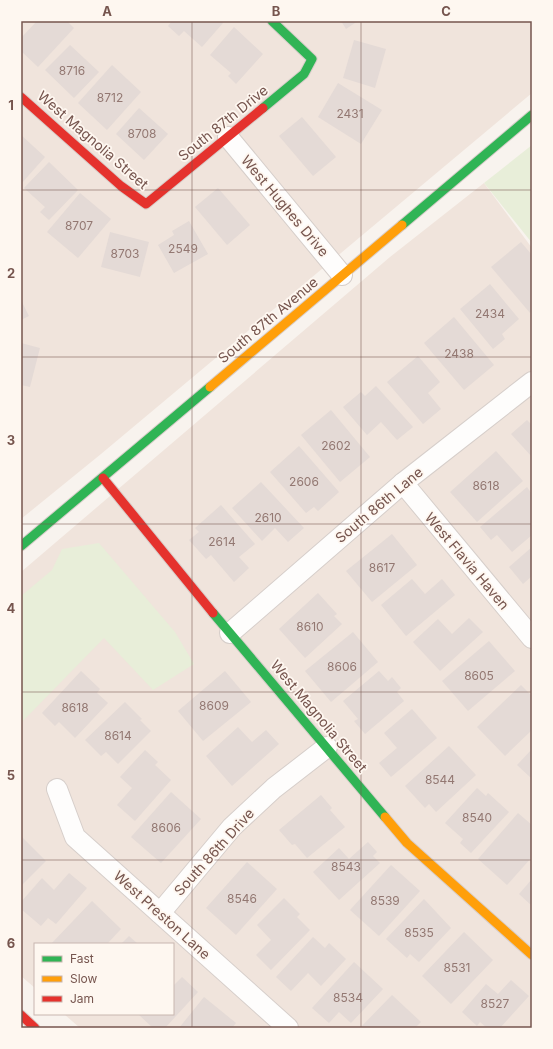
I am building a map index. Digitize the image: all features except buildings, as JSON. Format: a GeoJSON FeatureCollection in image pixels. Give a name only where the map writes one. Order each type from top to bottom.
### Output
{"type":"FeatureCollection","features":[{"type":"Feature","properties":{"kind":"street","name":"South 87th Drive"},"geometry":{"type":"LineString","coordinates":[[146,204],[304,74],[312,59],[272,21]]}},
{"type":"Feature","properties":{"kind":"street","name":"West Magnolia Street"},"geometry":{"type":"LineString","coordinates":[[21,97],[121,186],[146,204]]}},
{"type":"Feature","properties":{"kind":"street","name":"South 87th Avenue"},"geometry":{"type":"LineString","coordinates":[[21,546],[532,115]]}},
{"type":"Feature","properties":{"kind":"street","name":"West Hughes Drive"},"geometry":{"type":"LineString","coordinates":[[228,137],[342,275]]}},
{"type":"Feature","properties":{"kind":"street","name":"South 86th Lane"},"geometry":{"type":"LineString","coordinates":[[230,633],[403,483],[532,382]]}},
{"type":"Feature","properties":{"kind":"street","name":"West Magnolia Street"},"geometry":{"type":"LineString","coordinates":[[103,478],[230,633],[407,843],[532,955]]}},
{"type":"Feature","properties":{"kind":"street","name":"West Flavia Haven"},"geometry":{"type":"LineString","coordinates":[[403,483],[532,638]]}},
{"type":"Feature","properties":{"kind":"street","name":"South 86th Drive"},"geometry":{"type":"LineString","coordinates":[[160,913],[232,827],[274,788],[327,747]]}},
{"type":"Feature","properties":{"kind":"street","name":"West Preston Lane"},"geometry":{"type":"LineString","coordinates":[[57,789],[75,837],[288,1028]]}},
{"type":"Feature","properties":{"kind":"street"},"geometry":{"type":"LineString","coordinates":[[21,1015],[35,1028]]}},
{"type":"Feature","properties":{"kind":"shaded area"},"geometry":{"type":"Polygon","coordinates":[[[21,21],[532,21],[532,93],[101,454],[21,519],[21,21]]]}},
{"type":"Feature","properties":{"kind":"shaded area"},"geometry":{"type":"Polygon","coordinates":[[[484,183],[532,248],[532,1028],[80,1028],[65,1015],[174,1015],[174,943],[34,943],[34,987],[21,976],[21,572],[390,257],[484,183]]]}},
{"type":"Feature","properties":{"kind":"green space"},"geometry":{"type":"Polygon","coordinates":[[[532,145],[532,243],[484,183],[532,145]]]}},
{"type":"Feature","properties":{"kind":"green space"},"geometry":{"type":"Polygon","coordinates":[[[99,543],[175,632],[194,664],[153,690],[104,638],[21,723],[21,596],[52,570],[62,549],[99,543]]]}},
{"type":"Feature","properties":{"kind":"traffic: fast"},"geometry":{"type":"LineString","coordinates":[[263,108],[304,74],[312,59],[272,21]]}},
{"type":"Feature","properties":{"kind":"traffic: fast"},"geometry":{"type":"LineString","coordinates":[[402,225],[532,115]]}},
{"type":"Feature","properties":{"kind":"traffic: fast"},"geometry":{"type":"LineString","coordinates":[[21,546],[210,387]]}},
{"type":"Feature","properties":{"kind":"traffic: fast"},"geometry":{"type":"LineString","coordinates":[[213,613],[385,817]]}},
{"type":"Feature","properties":{"kind":"traffic: slow"},"geometry":{"type":"LineString","coordinates":[[210,387],[402,225]]}},
{"type":"Feature","properties":{"kind":"traffic: slow"},"geometry":{"type":"LineString","coordinates":[[385,817],[407,843],[532,955]]}},
{"type":"Feature","properties":{"kind":"traffic: jam"},"geometry":{"type":"LineString","coordinates":[[21,97],[121,186],[146,204],[263,108]]}},
{"type":"Feature","properties":{"kind":"traffic: jam"},"geometry":{"type":"LineString","coordinates":[[103,478],[213,613]]}},
{"type":"Feature","properties":{"kind":"traffic: jam"},"geometry":{"type":"LineString","coordinates":[[21,1015],[35,1028]]}}]}
